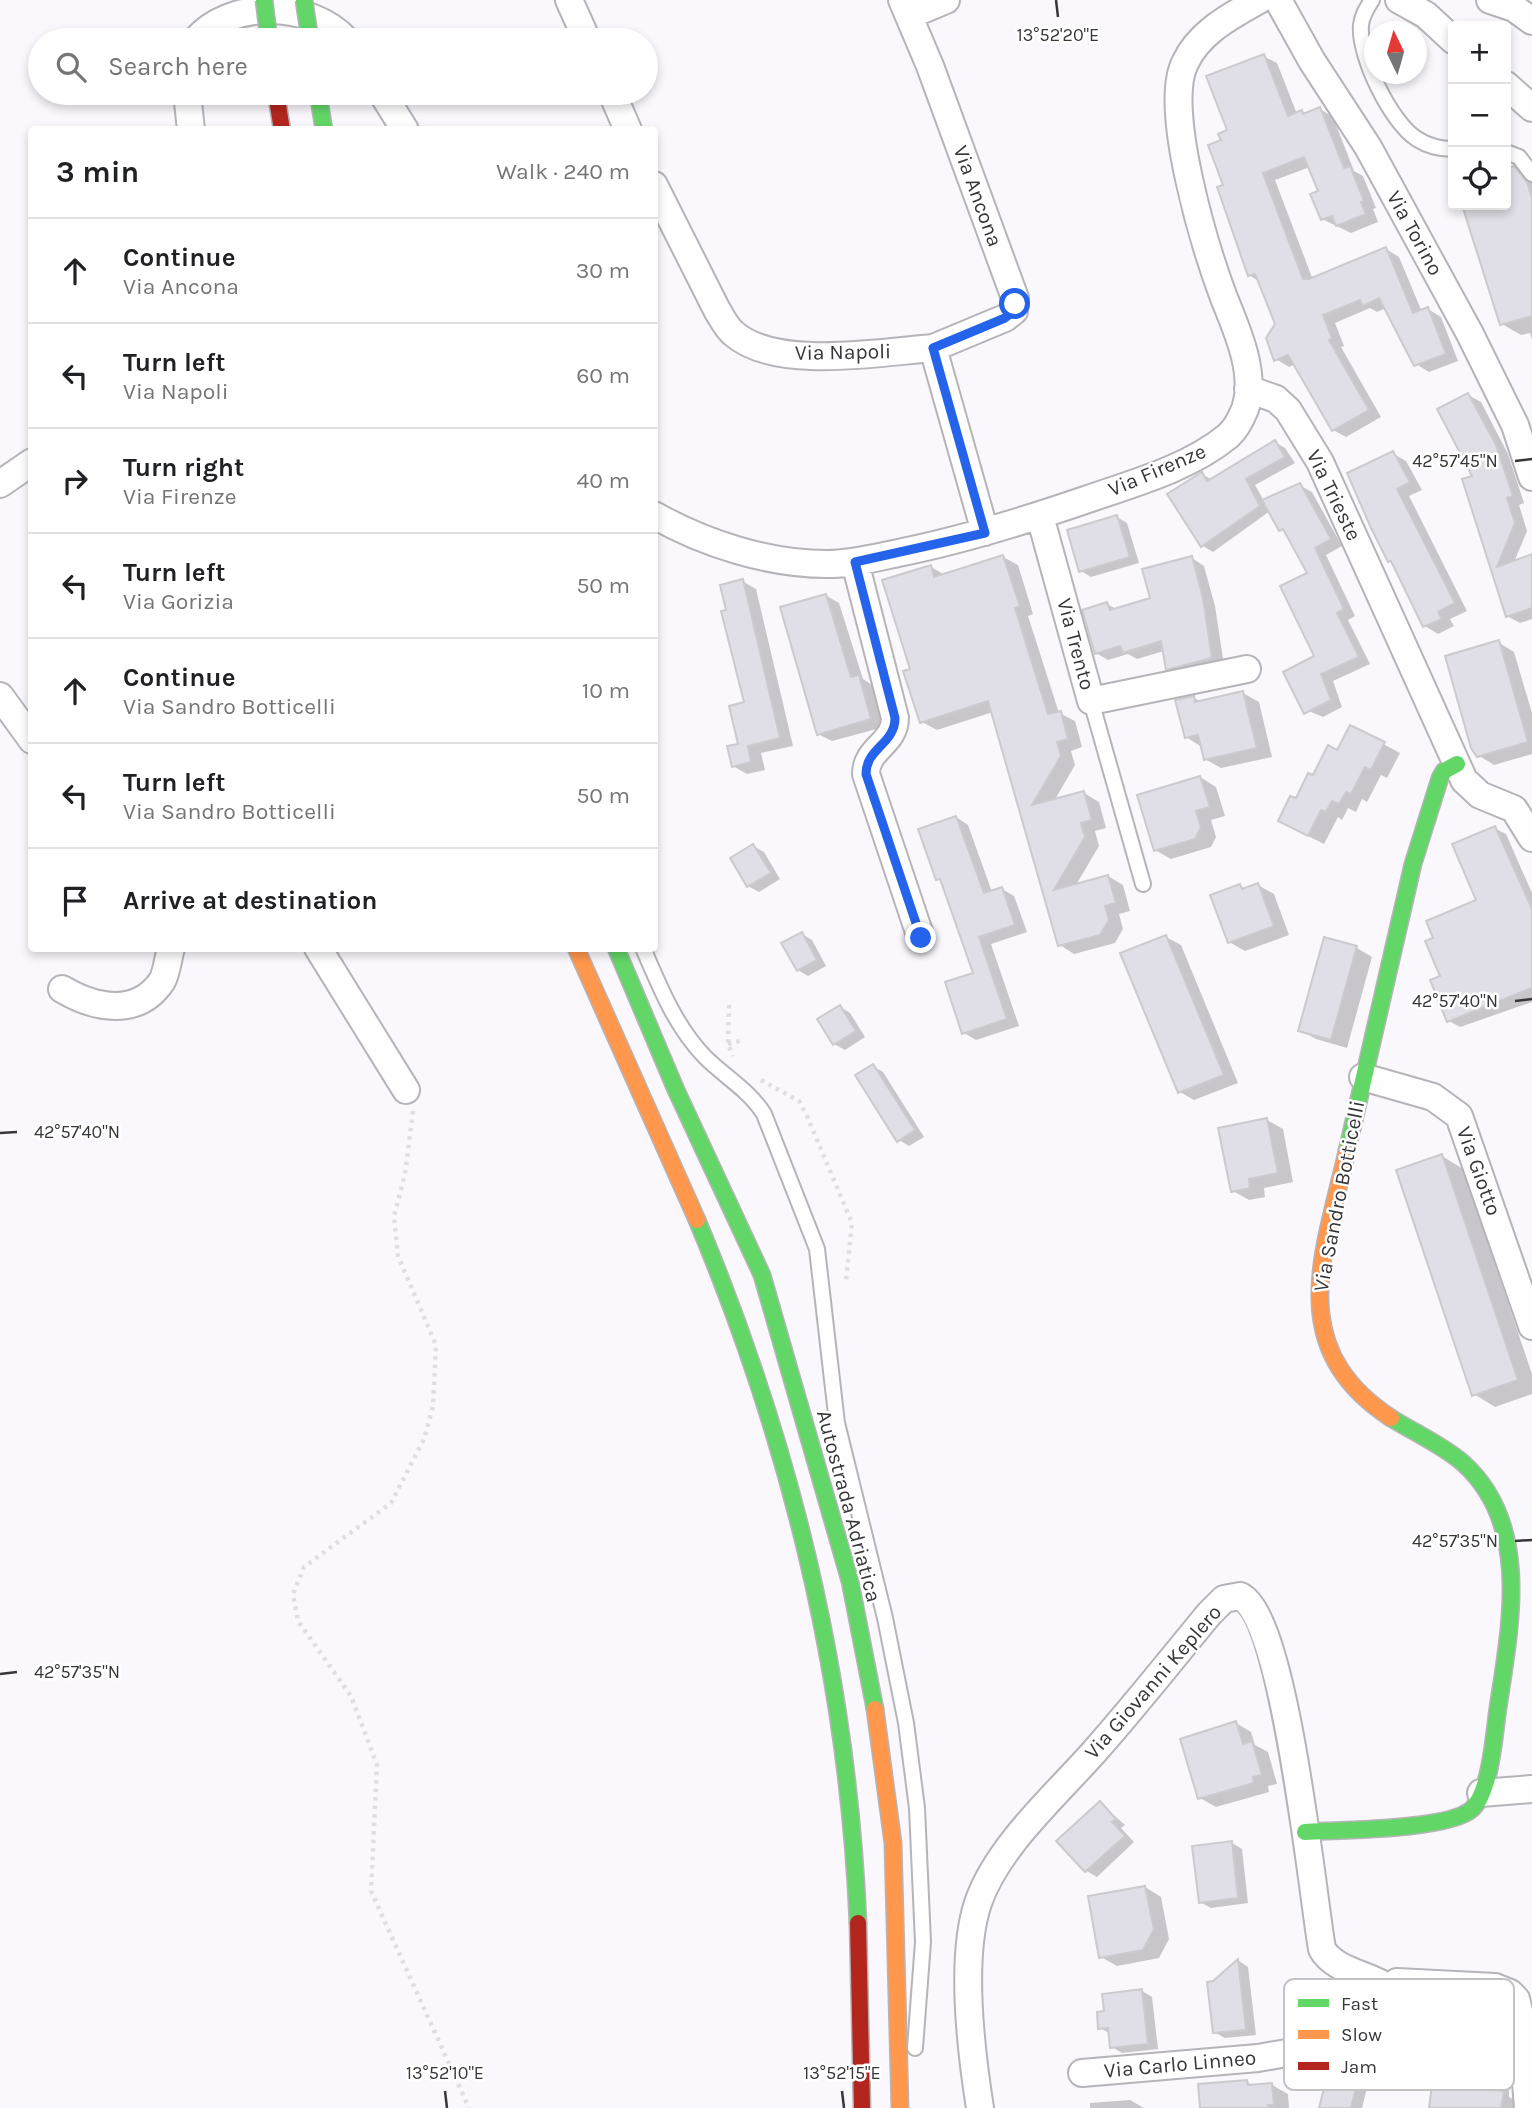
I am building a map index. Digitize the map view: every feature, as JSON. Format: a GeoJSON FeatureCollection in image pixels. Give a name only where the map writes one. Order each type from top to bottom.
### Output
{"type":"FeatureCollection","features":[{"type":"Feature","properties":{"kind":"main road"},"geometry":{"type":"LineString","coordinates":[[264,0],[268,28]]}},
{"type":"Feature","properties":{"kind":"main road"},"geometry":{"type":"LineString","coordinates":[[304,0],[308,28]]}},
{"type":"Feature","properties":{"kind":"main road"},"geometry":{"type":"LineString","coordinates":[[278,105],[281,126]]}},
{"type":"Feature","properties":{"kind":"main road"},"geometry":{"type":"LineString","coordinates":[[320,105],[323,126]]}},
{"type":"Feature","properties":{"kind":"main road","name":"Via Sandro Botticelli"},"geometry":{"type":"LineString","coordinates":[[1457,764],[1444,771],[1440,778],[1424,825],[1363,1077],[1320,1272],[1318,1292],[1321,1327],[1336,1363],[1364,1396],[1387,1416],[1469,1466],[1487,1490],[1506,1536],[1513,1564],[1515,1609],[1481,1793]]}},
{"type":"Feature","properties":{"kind":"main road"},"geometry":{"type":"LineString","coordinates":[[578,952],[644,1096],[720,1278],[772,1430],[816,1591],[832,1676],[849,1822],[860,1989],[862,2108]]}},
{"type":"Feature","properties":{"kind":"main road","name":"Autostrada Adriatica"},"geometry":{"type":"LineString","coordinates":[[618,952],[676,1090],[762,1275],[850,1581],[870,1678],[890,1808],[898,1924],[900,2108]]}},
{"type":"Feature","properties":{"kind":"main road"},"geometry":{"type":"LineString","coordinates":[[1305,1832],[1448,1820],[1472,1810],[1481,1793]]}},
{"type":"Feature","properties":{"kind":"street"},"geometry":{"type":"LineString","coordinates":[[569,0],[582,28]]}},
{"type":"Feature","properties":{"kind":"street"},"geometry":{"type":"LineString","coordinates":[[906,8],[946,0]]}},
{"type":"Feature","properties":{"kind":"street","name":"Via Firenze"},"geometry":{"type":"LineString","coordinates":[[658,517],[698,536],[755,554],[809,563],[855,562],[985,533],[1040,516],[1167,470],[1213,446],[1238,424],[1246,407],[1248,389],[1238,334],[1197,217],[1187,164],[1179,91],[1184,64],[1194,48],[1227,18],[1259,0]]}},
{"type":"Feature","properties":{"kind":"street","name":"Via Torino"},"geometry":{"type":"LineString","coordinates":[[1278,0],[1303,46],[1373,155],[1470,334],[1515,425],[1532,477]]}},
{"type":"Feature","properties":{"kind":"street"},"geometry":{"type":"LineString","coordinates":[[1399,0],[1426,15],[1448,35]]}},
{"type":"Feature","properties":{"kind":"street"},"geometry":{"type":"LineString","coordinates":[[1490,0],[1514,8],[1532,21]]}},
{"type":"Feature","properties":{"kind":"street"},"geometry":{"type":"LineString","coordinates":[[206,28],[229,13],[270,5],[308,12],[334,28]]}},
{"type":"Feature","properties":{"kind":"street","name":"Via Ancona"},"geometry":{"type":"LineString","coordinates":[[906,8],[1014,291],[1014,311],[1005,318],[933,348]]}},
{"type":"Feature","properties":{"kind":"street"},"geometry":{"type":"LineString","coordinates":[[1511,83],[1532,79]]}},
{"type":"Feature","properties":{"kind":"street"},"geometry":{"type":"LineString","coordinates":[[1511,89],[1532,108]]}},
{"type":"Feature","properties":{"kind":"street"},"geometry":{"type":"LineString","coordinates":[[188,105],[191,126]]}},
{"type":"Feature","properties":{"kind":"street"},"geometry":{"type":"LineString","coordinates":[[389,105],[403,126]]}},
{"type":"Feature","properties":{"kind":"street"},"geometry":{"type":"LineString","coordinates":[[617,105],[626,126]]}},
{"type":"Feature","properties":{"kind":"street","name":"Via Napoli"},"geometry":{"type":"LineString","coordinates":[[661,213],[717,310],[733,333],[742,339],[766,349],[796,355],[933,348]]}},
{"type":"Feature","properties":{"kind":"street"},"geometry":{"type":"LineString","coordinates":[[933,348],[985,533]]}},
{"type":"Feature","properties":{"kind":"street","name":"Via Trieste"},"geometry":{"type":"LineString","coordinates":[[1248,389],[1276,399],[1296,421],[1330,481],[1457,764]]}},
{"type":"Feature","properties":{"kind":"street"},"geometry":{"type":"LineString","coordinates":[[0,484],[28,465]]}},
{"type":"Feature","properties":{"kind":"street","name":"Via Trento"},"geometry":{"type":"LineString","coordinates":[[1040,516],[1091,701],[1247,670]]}},
{"type":"Feature","properties":{"kind":"street"},"geometry":{"type":"LineString","coordinates":[[855,562],[894,712],[893,732],[867,761],[866,774],[921,938]]}},
{"type":"Feature","properties":{"kind":"street"},"geometry":{"type":"LineString","coordinates":[[0,696],[28,734]]}},
{"type":"Feature","properties":{"kind":"street"},"geometry":{"type":"LineString","coordinates":[[1457,764],[1464,780],[1480,795],[1514,809],[1532,838]]}},
{"type":"Feature","properties":{"kind":"street"},"geometry":{"type":"LineString","coordinates":[[62,989],[86,1003],[118,1008],[140,1000],[162,980],[170,952]]}},
{"type":"Feature","properties":{"kind":"street"},"geometry":{"type":"LineString","coordinates":[[320,952],[406,1090]]}},
{"type":"Feature","properties":{"kind":"street","name":"Via Giotto"},"geometry":{"type":"LineString","coordinates":[[1363,1077],[1433,1097],[1459,1116],[1467,1130],[1532,1326]]}},
{"type":"Feature","properties":{"kind":"street","name":"Via Giovanni Keplero"},"geometry":{"type":"LineString","coordinates":[[979,2108],[973,2053],[971,1970],[974,1922],[987,1883],[1017,1840],[1209,1614],[1230,1597],[1240,1596],[1255,1607],[1273,1657],[1286,1708],[1325,1954],[1335,1964],[1374,1979]]}},
{"type":"Feature","properties":{"kind":"street"},"geometry":{"type":"LineString","coordinates":[[1481,1793],[1532,1789]]}},
{"type":"Feature","properties":{"kind":"street"},"geometry":{"type":"LineString","coordinates":[[1514,1997],[1521,2018],[1528,2108]]}},
{"type":"Feature","properties":{"kind":"street","name":"Via Carlo Linneo"},"geometry":{"type":"LineString","coordinates":[[1082,2073],[1284,2053]]}},
{"type":"Feature","properties":{"kind":"lane"},"geometry":{"type":"LineString","coordinates":[[1372,0],[1365,11],[1362,37],[1368,63],[1389,105],[1416,138],[1436,147],[1448,148]]}},
{"type":"Feature","properties":{"kind":"lane"},"geometry":{"type":"LineString","coordinates":[[1511,154],[1519,157],[1532,174]]}},
{"type":"Feature","properties":{"kind":"lane"},"geometry":{"type":"LineString","coordinates":[[1091,701],[1143,884]]}},
{"type":"Feature","properties":{"kind":"lane"},"geometry":{"type":"LineString","coordinates":[[645,952],[671,1010],[691,1040],[712,1063],[751,1096],[764,1114],[817,1249],[837,1423],[895,1661],[915,1795],[923,1967],[906,2108]]}},
{"type":"Feature","properties":{"kind":"path"},"geometry":{"type":"LineString","coordinates":[[729,1005],[728,1044],[731,1055],[740,1064]]}},
{"type":"Feature","properties":{"kind":"path"},"geometry":{"type":"LineString","coordinates":[[728,1044],[744,1040]]}},
{"type":"Feature","properties":{"kind":"path"},"geometry":{"type":"LineString","coordinates":[[751,1072],[799,1101],[807,1116],[852,1223],[846,1280]]}},
{"type":"Feature","properties":{"kind":"path"},"geometry":{"type":"LineString","coordinates":[[406,1090],[414,1115],[405,1174],[394,1216],[398,1256],[436,1345],[433,1406],[424,1439],[391,1503],[304,1567],[293,1594],[298,1621],[351,1696],[377,1765],[371,1891],[469,2108]]}},
{"type":"Feature","properties":{"kind":"path"},"geometry":{"type":"LineString","coordinates":[[807,1116],[813,1114]]}},
{"type":"Feature","properties":{"kind":"building"},"geometry":{"type":"Polygon","coordinates":[[[1264,54],[1288,116],[1302,110],[1303,114],[1320,107],[1344,168],[1350,166],[1364,201],[1361,202],[1366,214],[1336,226],[1332,216],[1321,220],[1310,194],[1318,191],[1304,157],[1263,173],[1303,279],[1309,279],[1386,247],[1413,313],[1428,307],[1446,354],[1414,366],[1379,298],[1363,306],[1360,300],[1323,315],[1332,338],[1329,340],[1369,410],[1332,431],[1288,355],[1274,361],[1266,338],[1275,324],[1255,274],[1248,276],[1217,187],[1223,185],[1208,145],[1221,140],[1218,134],[1227,130],[1206,76],[1264,54]]]}},
{"type":"Feature","properties":{"kind":"building"},"geometry":{"type":"Polygon","coordinates":[[[1514,166],[1527,182],[1532,198],[1532,316],[1500,325],[1464,210],[1511,210],[1511,167],[1514,166]]]}},
{"type":"Feature","properties":{"kind":"building"},"geometry":{"type":"Polygon","coordinates":[[[1468,393],[1496,445],[1513,496],[1507,498],[1515,523],[1497,567],[1532,554],[1532,608],[1506,617],[1462,479],[1472,476],[1437,409],[1468,393]]]}},
{"type":"Feature","properties":{"kind":"building"},"geometry":{"type":"Polygon","coordinates":[[[1275,440],[1285,457],[1246,479],[1260,506],[1201,547],[1167,494],[1202,472],[1207,481],[1275,440]]]}},
{"type":"Feature","properties":{"kind":"building"},"geometry":{"type":"Polygon","coordinates":[[[1393,451],[1410,482],[1397,489],[1455,603],[1438,612],[1442,619],[1423,627],[1391,561],[1388,562],[1371,528],[1347,473],[1393,451]]]}},
{"type":"Feature","properties":{"kind":"building"},"geometry":{"type":"Polygon","coordinates":[[[1300,483],[1331,539],[1315,548],[1344,609],[1337,613],[1359,657],[1321,674],[1331,700],[1304,714],[1283,672],[1314,656],[1280,586],[1307,573],[1283,529],[1279,531],[1262,500],[1300,483]]]}},
{"type":"Feature","properties":{"kind":"building"},"geometry":{"type":"Polygon","coordinates":[[[1117,515],[1130,557],[1079,572],[1067,530],[1117,515]]]}},
{"type":"Feature","properties":{"kind":"building"},"geometry":{"type":"Polygon","coordinates":[[[1003,555],[1020,606],[1015,608],[1048,714],[1061,711],[1068,739],[1057,742],[1061,756],[1032,805],[1084,791],[1092,820],[1081,823],[1085,837],[1054,890],[1108,875],[1116,903],[1105,906],[1109,920],[1100,935],[1058,946],[988,701],[920,723],[903,671],[910,669],[882,580],[931,565],[934,577],[1003,555]]]}},
{"type":"Feature","properties":{"kind":"building"},"geometry":{"type":"Polygon","coordinates":[[[1192,556],[1203,598],[1212,658],[1166,670],[1161,641],[1123,653],[1120,646],[1095,654],[1082,610],[1107,602],[1110,610],[1150,598],[1142,569],[1192,556]]]}},
{"type":"Feature","properties":{"kind":"building"},"geometry":{"type":"Polygon","coordinates":[[[743,579],[780,738],[748,746],[751,762],[732,767],[727,746],[738,744],[729,706],[744,702],[721,611],[726,610],[720,585],[743,579]]]}},
{"type":"Feature","properties":{"kind":"building"},"geometry":{"type":"Polygon","coordinates":[[[826,594],[851,677],[859,675],[871,719],[817,735],[780,607],[826,594]]]}},
{"type":"Feature","properties":{"kind":"building"},"geometry":{"type":"Polygon","coordinates":[[[1499,640],[1528,742],[1477,757],[1471,748],[1445,656],[1499,640]]]}},
{"type":"Feature","properties":{"kind":"building"},"geometry":{"type":"Polygon","coordinates":[[[1243,691],[1257,748],[1204,760],[1198,735],[1185,738],[1175,700],[1194,696],[1195,702],[1243,691]]]}},
{"type":"Feature","properties":{"kind":"building"},"geometry":{"type":"Polygon","coordinates":[[[1350,725],[1385,742],[1371,770],[1365,767],[1351,794],[1346,792],[1339,804],[1332,801],[1326,812],[1321,810],[1308,836],[1278,821],[1290,796],[1296,798],[1308,773],[1313,775],[1328,745],[1337,750],[1350,725]]]}},
{"type":"Feature","properties":{"kind":"building"},"geometry":{"type":"Polygon","coordinates":[[[1200,776],[1210,807],[1196,811],[1201,827],[1195,839],[1154,851],[1137,795],[1200,776]]]}},
{"type":"Feature","properties":{"kind":"building"},"geometry":{"type":"Polygon","coordinates":[[[956,816],[984,893],[1002,887],[1015,925],[979,937],[1007,1019],[962,1034],[945,982],[973,973],[940,879],[936,880],[918,829],[956,816]]]}},
{"type":"Feature","properties":{"kind":"building"},"geometry":{"type":"Polygon","coordinates":[[[1495,826],[1532,909],[1532,988],[1447,1022],[1430,980],[1440,976],[1425,941],[1433,938],[1426,921],[1476,900],[1452,844],[1495,826]]]}},
{"type":"Feature","properties":{"kind":"building"},"geometry":{"type":"Polygon","coordinates":[[[753,844],[771,873],[747,887],[730,858],[753,844]]]}},
{"type":"Feature","properties":{"kind":"building"},"geometry":{"type":"Polygon","coordinates":[[[1258,883],[1274,926],[1228,943],[1210,895],[1240,884],[1242,889],[1258,883]]]}},
{"type":"Feature","properties":{"kind":"building"},"geometry":{"type":"Polygon","coordinates":[[[802,932],[817,960],[797,971],[781,943],[802,932]]]}},
{"type":"Feature","properties":{"kind":"building"},"geometry":{"type":"Polygon","coordinates":[[[1166,935],[1224,1075],[1178,1093],[1120,953],[1166,935]]]}},
{"type":"Feature","properties":{"kind":"building"},"geometry":{"type":"Polygon","coordinates":[[[1324,937],[1357,946],[1331,1040],[1298,1031],[1324,937]]]}},
{"type":"Feature","properties":{"kind":"building"},"geometry":{"type":"Polygon","coordinates":[[[840,1005],[856,1031],[833,1045],[817,1019],[840,1005]]]}},
{"type":"Feature","properties":{"kind":"building"},"geometry":{"type":"Polygon","coordinates":[[[873,1064],[915,1130],[897,1142],[855,1075],[873,1064]]]}},
{"type":"Feature","properties":{"kind":"building"},"geometry":{"type":"Polygon","coordinates":[[[1267,1118],[1278,1173],[1249,1179],[1250,1188],[1231,1192],[1218,1128],[1267,1118]]]}},
{"type":"Feature","properties":{"kind":"building"},"geometry":{"type":"Polygon","coordinates":[[[1442,1154],[1518,1380],[1472,1396],[1396,1170],[1442,1154]]]}},
{"type":"Feature","properties":{"kind":"building"},"geometry":{"type":"Polygon","coordinates":[[[1236,1721],[1243,1744],[1252,1741],[1262,1775],[1253,1777],[1254,1783],[1198,1799],[1180,1739],[1236,1721]]]}},
{"type":"Feature","properties":{"kind":"building"},"geometry":{"type":"Polygon","coordinates":[[[1100,1801],[1116,1819],[1112,1822],[1125,1836],[1085,1872],[1056,1841],[1100,1801]]]}},
{"type":"Feature","properties":{"kind":"building"},"geometry":{"type":"Polygon","coordinates":[[[1232,1841],[1238,1898],[1199,1903],[1192,1846],[1232,1841]]]}},
{"type":"Feature","properties":{"kind":"building"},"geometry":{"type":"Polygon","coordinates":[[[1145,1886],[1154,1929],[1143,1950],[1099,1958],[1088,1896],[1145,1886]]]}},
{"type":"Feature","properties":{"kind":"building"},"geometry":{"type":"Polygon","coordinates":[[[1238,1959],[1246,2030],[1213,2033],[1207,1982],[1213,1981],[1238,1959]]]}},
{"type":"Feature","properties":{"kind":"building"},"geometry":{"type":"Polygon","coordinates":[[[1142,1989],[1148,2044],[1110,2048],[1108,2028],[1098,2029],[1097,2012],[1104,2011],[1102,1994],[1142,1989]]]}},
{"type":"Feature","properties":{"kind":"building"},"geometry":{"type":"Polygon","coordinates":[[[1247,2080],[1248,2085],[1272,2083],[1274,2105],[1268,2105],[1268,2108],[1200,2108],[1198,2084],[1247,2080]]]}},
{"type":"Feature","properties":{"kind":"building"},"geometry":{"type":"Polygon","coordinates":[[[1324,2090],[1356,2090],[1351,2108],[1319,2108],[1324,2090]]]}},
{"type":"Feature","properties":{"kind":"building"},"geometry":{"type":"Polygon","coordinates":[[[1431,2090],[1504,2091],[1501,2108],[1429,2108],[1431,2090]]]}},
{"type":"Feature","properties":{"kind":"traffic: fast"},"geometry":{"type":"LineString","coordinates":[[264,0],[268,28]]}},
{"type":"Feature","properties":{"kind":"traffic: fast"},"geometry":{"type":"LineString","coordinates":[[304,0],[308,28]]}},
{"type":"Feature","properties":{"kind":"traffic: fast"},"geometry":{"type":"LineString","coordinates":[[320,105],[323,126]]}},
{"type":"Feature","properties":{"kind":"traffic: fast"},"geometry":{"type":"LineString","coordinates":[[1347,1151],[1413,864],[1440,778],[1444,771],[1457,764]]}},
{"type":"Feature","properties":{"kind":"traffic: fast"},"geometry":{"type":"LineString","coordinates":[[618,952],[676,1090],[762,1275],[850,1581],[875,1709]]}},
{"type":"Feature","properties":{"kind":"traffic: fast"},"geometry":{"type":"LineString","coordinates":[[697,1220],[760,1390],[787,1477],[809,1565],[842,1743],[858,1923]]}},
{"type":"Feature","properties":{"kind":"traffic: fast"},"geometry":{"type":"LineString","coordinates":[[1305,1832],[1418,1825],[1460,1816],[1472,1809],[1478,1801],[1491,1762],[1510,1611],[1508,1546],[1499,1516],[1485,1488],[1463,1463],[1391,1418]]}},
{"type":"Feature","properties":{"kind":"traffic: slow"},"geometry":{"type":"LineString","coordinates":[[578,952],[697,1220]]}},
{"type":"Feature","properties":{"kind":"traffic: slow"},"geometry":{"type":"LineString","coordinates":[[1347,1151],[1322,1262],[1320,1296],[1324,1329],[1335,1361],[1357,1390],[1391,1418]]}},
{"type":"Feature","properties":{"kind":"traffic: slow"},"geometry":{"type":"LineString","coordinates":[[875,1709],[893,1843],[900,2108]]}},
{"type":"Feature","properties":{"kind":"traffic: jam"},"geometry":{"type":"LineString","coordinates":[[278,105],[281,126]]}},
{"type":"Feature","properties":{"kind":"traffic: jam"},"geometry":{"type":"LineString","coordinates":[[858,1923],[862,2108]]}},
{"type":"Feature","properties":{"kind":"route"},"geometry":{"type":"LineString","coordinates":[[921,938],[866,774],[867,761],[893,732],[895,718],[855,562],[985,533],[933,348],[1005,318],[1014,311],[1015,304]]}}]}
